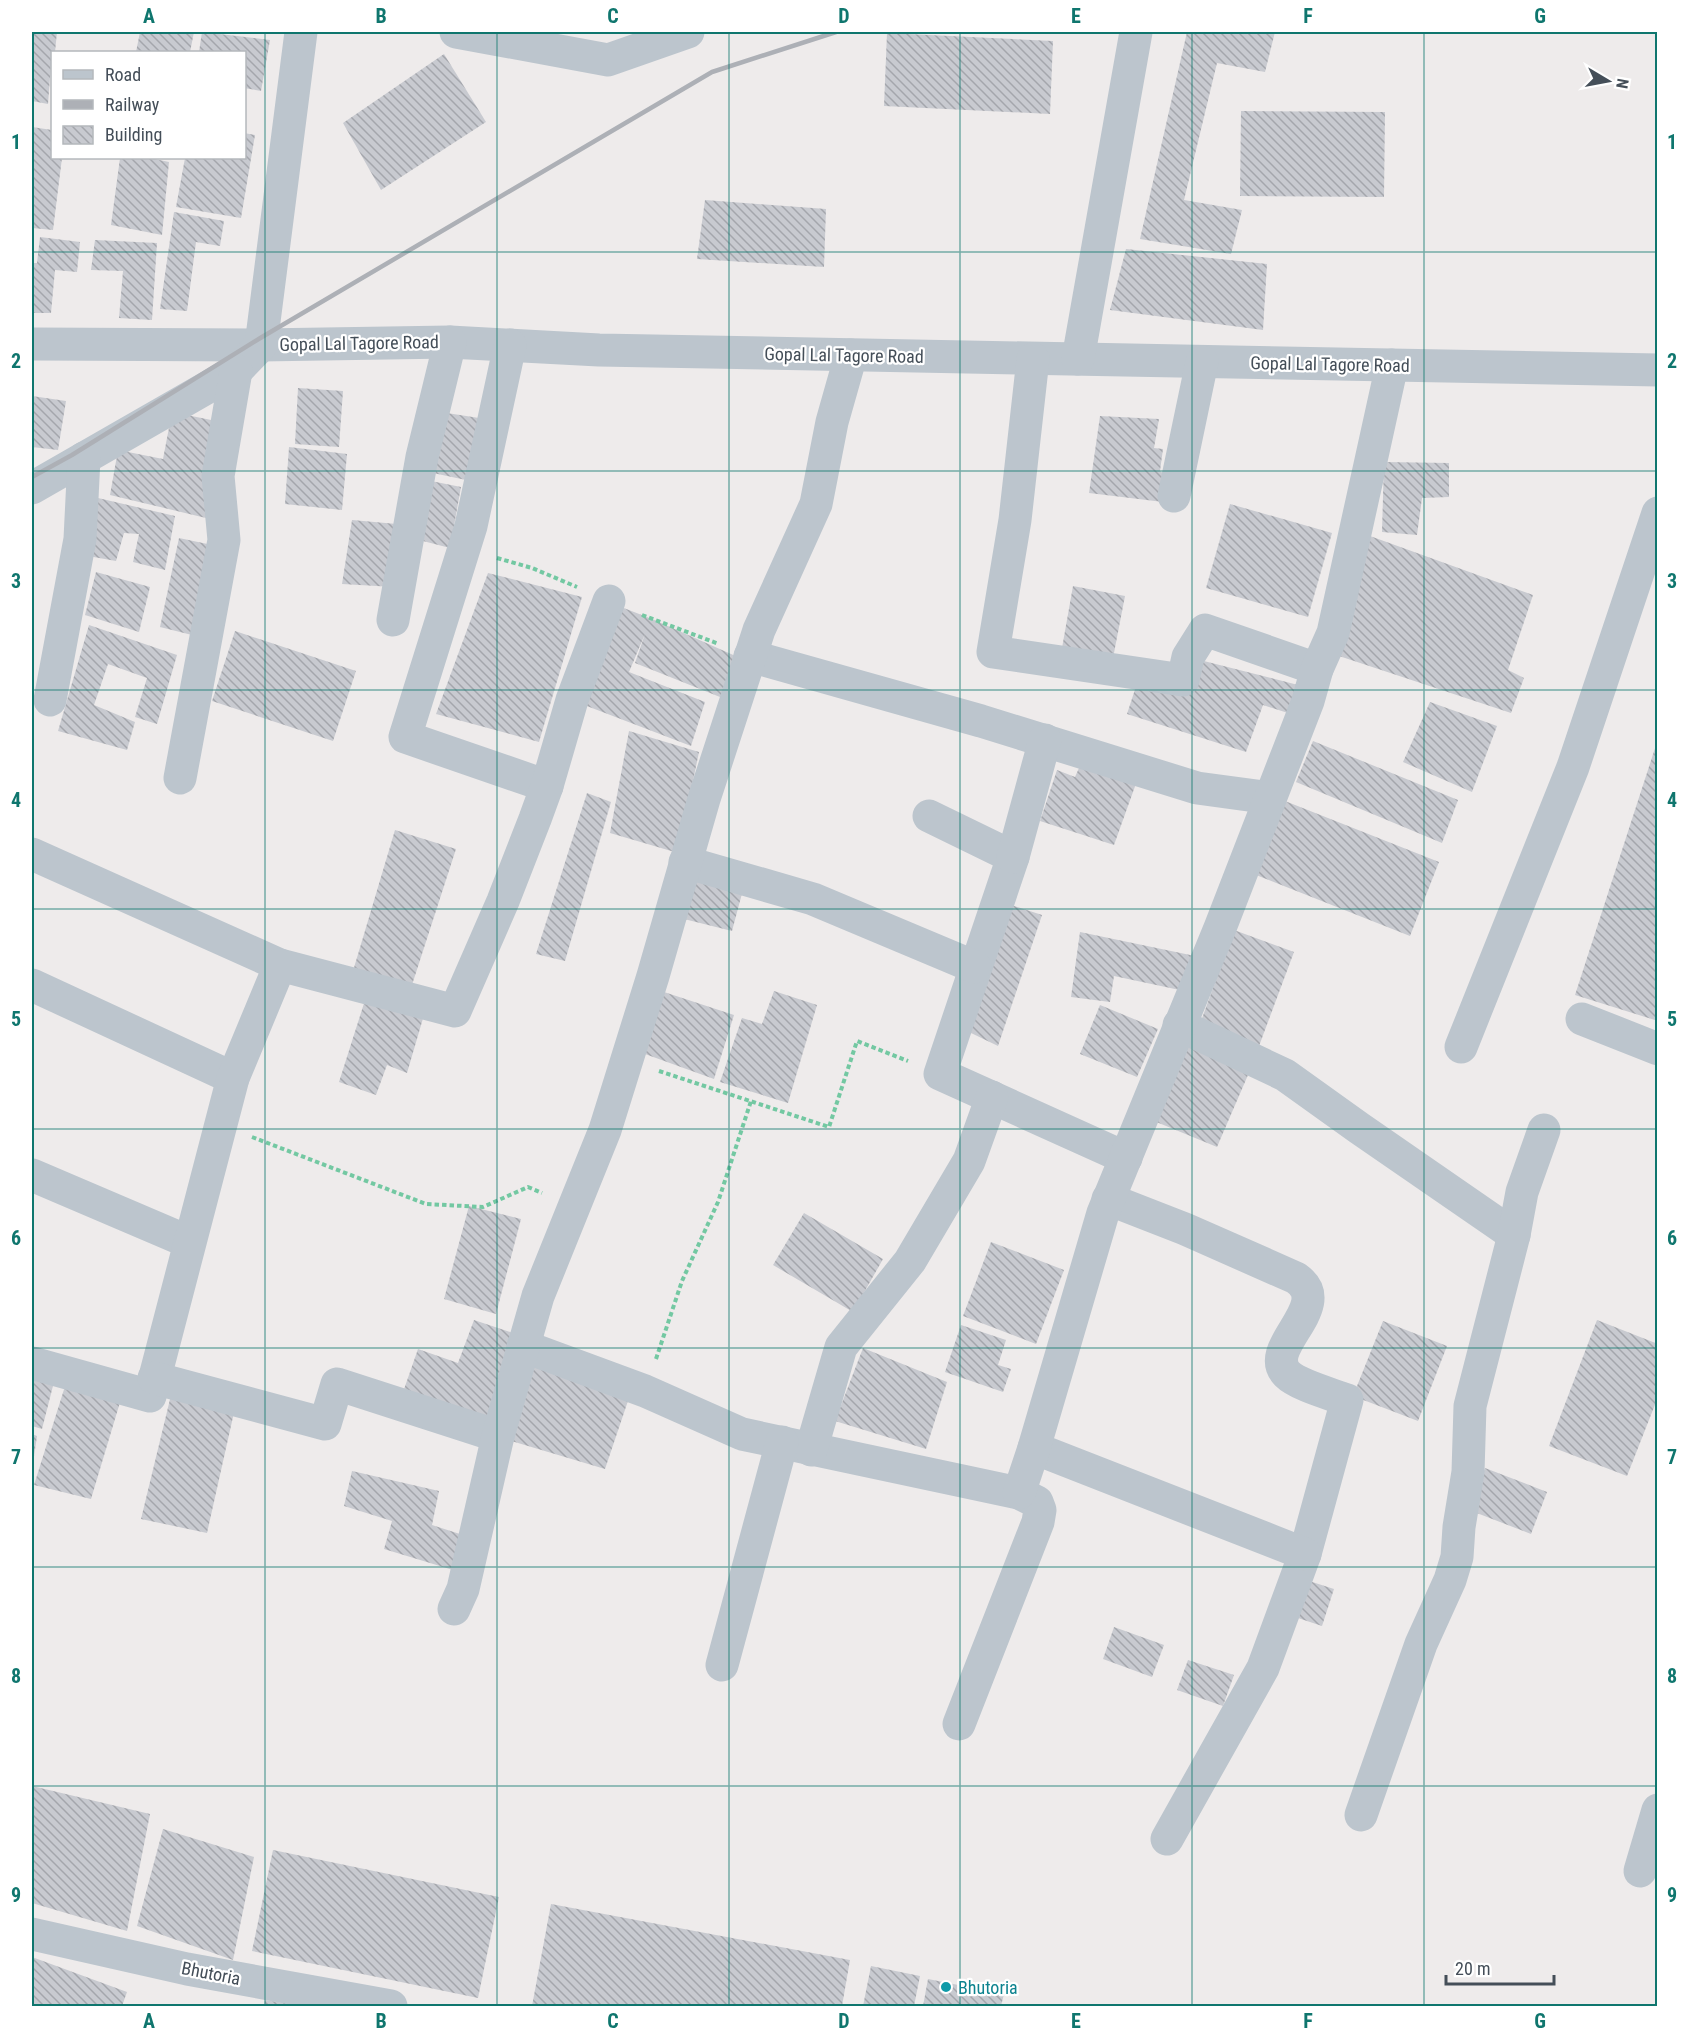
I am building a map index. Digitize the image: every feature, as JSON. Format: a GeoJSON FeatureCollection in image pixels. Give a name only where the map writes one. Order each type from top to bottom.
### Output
{"type":"FeatureCollection","features":[{"type":"Feature","properties":{"kind":"street"},"geometry":{"type":"LineString","coordinates":[[32,488],[236,371],[261,345],[301,32]]}},
{"type":"Feature","properties":{"kind":"street"},"geometry":{"type":"LineString","coordinates":[[456,32],[608,60],[688,32]]}},
{"type":"Feature","properties":{"kind":"street"},"geometry":{"type":"LineString","coordinates":[[1078,359],[1136,32]]}},
{"type":"Feature","properties":{"kind":"street"},"geometry":{"type":"LineString","coordinates":[[393,620],[422,457],[450,342]]}},
{"type":"Feature","properties":{"kind":"street","name":"Gopal Lal Tagore Road"},"geometry":{"type":"LineString","coordinates":[[32,344],[261,345],[450,342],[599,350],[1658,370]]}},
{"type":"Feature","properties":{"kind":"street"},"geometry":{"type":"LineString","coordinates":[[510,345],[471,526],[405,737],[547,786]]}},
{"type":"Feature","properties":{"kind":"street"},"geometry":{"type":"LineString","coordinates":[[454,1609],[463,1589],[498,1436],[538,1296],[605,1130],[685,862],[759,630],[816,504],[832,422],[851,355]]}},
{"type":"Feature","properties":{"kind":"street"},"geometry":{"type":"LineString","coordinates":[[1033,358],[1015,520],[993,652],[1183,680],[1188,657],[1205,630],[1317,669]]}},
{"type":"Feature","properties":{"kind":"street"},"geometry":{"type":"LineString","coordinates":[[1174,496],[1202,362]]}},
{"type":"Feature","properties":{"kind":"street"},"geometry":{"type":"LineString","coordinates":[[1019,1493],[1108,1199],[1270,798],[1308,701],[1317,669],[1334,633],[1392,365]]}},
{"type":"Feature","properties":{"kind":"street"},"geometry":{"type":"LineString","coordinates":[[180,778],[224,540],[218,476],[236,371]]}},
{"type":"Feature","properties":{"kind":"street"},"geometry":{"type":"LineString","coordinates":[[50,700],[80,539],[84,458]]}},
{"type":"Feature","properties":{"kind":"street"},"geometry":{"type":"LineString","coordinates":[[1461,1047],[1573,767],[1658,513]]}},
{"type":"Feature","properties":{"kind":"street"},"geometry":{"type":"LineString","coordinates":[[32,854],[280,965],[455,1011],[503,901],[547,786],[572,700],[609,601]]}},
{"type":"Feature","properties":{"kind":"street"},"geometry":{"type":"LineString","coordinates":[[750,656],[1045,740],[1197,788],[1270,798]]}},
{"type":"Feature","properties":{"kind":"street"},"geometry":{"type":"LineString","coordinates":[[1045,740],[1013,857],[940,1074],[1126,1158]]}},
{"type":"Feature","properties":{"kind":"street"},"geometry":{"type":"LineString","coordinates":[[929,816],[1013,857]]}},
{"type":"Feature","properties":{"kind":"street"},"geometry":{"type":"LineString","coordinates":[[685,862],[813,899],[975,968]]}},
{"type":"Feature","properties":{"kind":"street"},"geometry":{"type":"LineString","coordinates":[[32,1363],[150,1396],[233,1078],[280,965]]}},
{"type":"Feature","properties":{"kind":"street"},"geometry":{"type":"LineString","coordinates":[[32,985],[233,1078]]}},
{"type":"Feature","properties":{"kind":"street"},"geometry":{"type":"LineString","coordinates":[[1582,1019],[1658,1049]]}},
{"type":"Feature","properties":{"kind":"street"},"geometry":{"type":"LineString","coordinates":[[1179,1025],[1285,1074],[1514,1235]]}},
{"type":"Feature","properties":{"kind":"street"},"geometry":{"type":"LineString","coordinates":[[722,1665],[797,1446],[841,1347],[910,1261],[969,1161],[992,1097]]}},
{"type":"Feature","properties":{"kind":"street"},"geometry":{"type":"LineString","coordinates":[[1361,1815],[1422,1644],[1450,1580],[1457,1557],[1459,1527],[1468,1472],[1467,1437],[1470,1406],[1514,1235],[1522,1192],[1544,1130]]}},
{"type":"Feature","properties":{"kind":"street"},"geometry":{"type":"LineString","coordinates":[[32,1175],[189,1242]]}},
{"type":"Feature","properties":{"kind":"street"},"geometry":{"type":"LineString","coordinates":[[1108,1199],[1185,1229],[1296,1278],[1306,1285],[1309,1295],[1305,1311],[1282,1356],[1282,1366],[1287,1374],[1301,1382],[1347,1400],[1305,1554],[1263,1668],[1167,1839]]}},
{"type":"Feature","properties":{"kind":"street"},"geometry":{"type":"LineString","coordinates":[[523,1346],[645,1391],[742,1434],[1019,1493],[1037,1502],[1040,1510],[1038,1522],[959,1724]]}},
{"type":"Feature","properties":{"kind":"street"},"geometry":{"type":"LineString","coordinates":[[154,1378],[325,1424],[337,1384],[498,1436]]}},
{"type":"Feature","properties":{"kind":"street"},"geometry":{"type":"LineString","coordinates":[[1034,1449],[1305,1554]]}},
{"type":"Feature","properties":{"kind":"street"},"geometry":{"type":"LineString","coordinates":[[1641,1871],[1658,1810]]}},
{"type":"Feature","properties":{"kind":"street","name":"Bhutoria"},"geometry":{"type":"LineString","coordinates":[[32,1934],[187,1969],[392,2007]]}},
{"type":"Feature","properties":{"kind":"path"},"geometry":{"type":"LineString","coordinates":[[627,1061],[830,1127],[857,1041],[940,1074]]}},
{"type":"Feature","properties":{"kind":"path"},"geometry":{"type":"LineString","coordinates":[[645,1391],[682,1281],[718,1202],[751,1101]]}},
{"type":"Feature","properties":{"kind":"path"},"geometry":{"type":"LineString","coordinates":[[221,1125],[426,1204],[483,1207],[528,1187],[574,1207]]}},
{"type":"Feature","properties":{"kind":"building"},"geometry":{"type":"Polygon","coordinates":[[[32,32],[57,32],[55,51],[51,51],[48,104],[32,101],[32,32]]]}},
{"type":"Feature","properties":{"kind":"building"},"geometry":{"type":"Polygon","coordinates":[[[140,32],[194,32],[190,51],[136,51],[140,32]]]}},
{"type":"Feature","properties":{"kind":"building"},"geometry":{"type":"Polygon","coordinates":[[[202,32],[270,40],[261,91],[246,88],[246,51],[199,51],[202,32]]]}},
{"type":"Feature","properties":{"kind":"building"},"geometry":{"type":"Polygon","coordinates":[[[1187,32],[1275,32],[1265,72],[1217,63],[1184,200],[1242,210],[1231,254],[1140,239],[1187,32]]]}},
{"type":"Feature","properties":{"kind":"building"},"geometry":{"type":"Polygon","coordinates":[[[887,33],[1053,41],[1050,114],[884,106],[887,33]]]}},
{"type":"Feature","properties":{"kind":"building"},"geometry":{"type":"Polygon","coordinates":[[[444,54],[486,122],[381,190],[343,123],[444,54]]]}},
{"type":"Feature","properties":{"kind":"building"},"geometry":{"type":"Polygon","coordinates":[[[1241,111],[1385,112],[1384,197],[1240,196],[1241,111]]]}},
{"type":"Feature","properties":{"kind":"building"},"geometry":{"type":"Polygon","coordinates":[[[32,127],[51,130],[51,159],[62,159],[53,230],[32,228],[32,127]]]}},
{"type":"Feature","properties":{"kind":"building"},"geometry":{"type":"Polygon","coordinates":[[[246,133],[255,135],[241,218],[176,207],[185,159],[246,159],[246,133]]]}},
{"type":"Feature","properties":{"kind":"building"},"geometry":{"type":"Polygon","coordinates":[[[120,159],[155,159],[169,162],[162,235],[111,225],[120,159]]]}},
{"type":"Feature","properties":{"kind":"building"},"geometry":{"type":"Polygon","coordinates":[[[705,200],[826,209],[824,267],[697,259],[705,200]]]}},
{"type":"Feature","properties":{"kind":"building"},"geometry":{"type":"Polygon","coordinates":[[[174,212],[224,221],[220,246],[196,242],[187,311],[160,309],[174,212]]]}},
{"type":"Feature","properties":{"kind":"building"},"geometry":{"type":"Polygon","coordinates":[[[40,237],[80,242],[77,272],[55,270],[51,313],[32,313],[32,263],[37,263],[40,237]]]}},
{"type":"Feature","properties":{"kind":"building"},"geometry":{"type":"Polygon","coordinates":[[[95,240],[157,243],[152,320],[119,318],[123,271],[91,270],[95,240]]]}},
{"type":"Feature","properties":{"kind":"building"},"geometry":{"type":"Polygon","coordinates":[[[1126,249],[1267,264],[1263,330],[1110,310],[1126,249]]]}},
{"type":"Feature","properties":{"kind":"building"},"geometry":{"type":"Polygon","coordinates":[[[298,388],[343,391],[339,447],[295,444],[298,388]]]}},
{"type":"Feature","properties":{"kind":"building"},"geometry":{"type":"Polygon","coordinates":[[[32,396],[66,401],[58,450],[32,447],[32,396]]]}},
{"type":"Feature","properties":{"kind":"building"},"geometry":{"type":"Polygon","coordinates":[[[172,412],[221,422],[206,518],[110,495],[118,450],[163,459],[172,412]]]}},
{"type":"Feature","properties":{"kind":"building"},"geometry":{"type":"Polygon","coordinates":[[[447,413],[479,418],[466,480],[433,473],[447,413]]]}},
{"type":"Feature","properties":{"kind":"building"},"geometry":{"type":"Polygon","coordinates":[[[1100,416],[1159,419],[1154,448],[1163,449],[1160,471],[1168,477],[1163,502],[1089,493],[1100,416]]]}},
{"type":"Feature","properties":{"kind":"building"},"geometry":{"type":"Polygon","coordinates":[[[289,447],[347,454],[342,510],[285,504],[289,447]]]}},
{"type":"Feature","properties":{"kind":"building"},"geometry":{"type":"Polygon","coordinates":[[[1384,462],[1449,463],[1449,497],[1422,498],[1417,535],[1382,532],[1384,462]]]}},
{"type":"Feature","properties":{"kind":"building"},"geometry":{"type":"Polygon","coordinates":[[[431,481],[461,487],[450,548],[419,540],[431,481]]]}},
{"type":"Feature","properties":{"kind":"building"},"geometry":{"type":"Polygon","coordinates":[[[98,498],[175,516],[165,570],[133,562],[139,534],[124,533],[116,561],[88,556],[98,498]]]}},
{"type":"Feature","properties":{"kind":"building"},"geometry":{"type":"Polygon","coordinates":[[[1230,504],[1332,533],[1308,617],[1206,588],[1230,504]]]}},
{"type":"Feature","properties":{"kind":"building"},"geometry":{"type":"Polygon","coordinates":[[[352,520],[408,525],[394,587],[342,584],[352,520]]]}},
{"type":"Feature","properties":{"kind":"building"},"geometry":{"type":"Polygon","coordinates":[[[1370,536],[1533,595],[1508,670],[1524,678],[1511,713],[1333,654],[1370,536]]]}},
{"type":"Feature","properties":{"kind":"building"},"geometry":{"type":"Polygon","coordinates":[[[179,538],[217,546],[200,637],[160,627],[179,538]]]}},
{"type":"Feature","properties":{"kind":"building"},"geometry":{"type":"Polygon","coordinates":[[[96,572],[150,587],[139,632],[85,615],[96,572]]]}},
{"type":"Feature","properties":{"kind":"building"},"geometry":{"type":"Polygon","coordinates":[[[488,573],[582,597],[539,742],[436,714],[488,573]]]}},
{"type":"Feature","properties":{"kind":"building"},"geometry":{"type":"Polygon","coordinates":[[[1073,586],[1125,596],[1113,658],[1062,648],[1073,586]]]}},
{"type":"Feature","properties":{"kind":"building"},"geometry":{"type":"Polygon","coordinates":[[[616,605],[740,658],[725,699],[635,663],[645,634],[629,672],[705,702],[691,746],[579,703],[616,605]]]}},
{"type":"Feature","properties":{"kind":"building"},"geometry":{"type":"Polygon","coordinates":[[[89,625],[177,655],[157,724],[135,717],[147,678],[108,664],[94,705],[135,722],[127,750],[58,731],[89,625]]]}},
{"type":"Feature","properties":{"kind":"building"},"geometry":{"type":"Polygon","coordinates":[[[235,631],[356,671],[333,741],[212,701],[235,631]]]}},
{"type":"Feature","properties":{"kind":"building"},"geometry":{"type":"Polygon","coordinates":[[[1188,657],[1302,686],[1291,714],[1263,705],[1246,752],[1127,714],[1140,674],[1188,657]]]}},
{"type":"Feature","properties":{"kind":"building"},"geometry":{"type":"Polygon","coordinates":[[[1430,702],[1497,726],[1472,792],[1403,762],[1430,702]]]}},
{"type":"Feature","properties":{"kind":"building"},"geometry":{"type":"Polygon","coordinates":[[[629,731],[699,752],[678,853],[610,833],[629,731]]]}},
{"type":"Feature","properties":{"kind":"building"},"geometry":{"type":"Polygon","coordinates":[[[1313,741],[1458,800],[1442,843],[1296,782],[1313,741]]]}},
{"type":"Feature","properties":{"kind":"building"},"geometry":{"type":"Polygon","coordinates":[[[1658,742],[1658,1021],[1575,995],[1658,742]]]}},
{"type":"Feature","properties":{"kind":"building"},"geometry":{"type":"Polygon","coordinates":[[[1083,759],[1138,778],[1114,845],[1040,821],[1057,770],[1075,777],[1083,759]]]}},
{"type":"Feature","properties":{"kind":"building"},"geometry":{"type":"Polygon","coordinates":[[[587,793],[611,802],[565,961],[536,954],[587,793]]]}},
{"type":"Feature","properties":{"kind":"building"},"geometry":{"type":"Polygon","coordinates":[[[1285,801],[1439,862],[1410,936],[1256,875],[1285,801]]]}},
{"type":"Feature","properties":{"kind":"building"},"geometry":{"type":"Polygon","coordinates":[[[395,830],[456,849],[411,988],[353,971],[395,830]]]}},
{"type":"Feature","properties":{"kind":"building"},"geometry":{"type":"Polygon","coordinates":[[[695,872],[744,886],[732,931],[680,918],[695,872]]]}},
{"type":"Feature","properties":{"kind":"building"},"geometry":{"type":"Polygon","coordinates":[[[1011,905],[1042,915],[998,1046],[969,1032],[1011,905]]]}},
{"type":"Feature","properties":{"kind":"building"},"geometry":{"type":"Polygon","coordinates":[[[1234,930],[1294,952],[1259,1046],[1200,1024],[1234,930]]]}},
{"type":"Feature","properties":{"kind":"building"},"geometry":{"type":"Polygon","coordinates":[[[1080,932],[1195,956],[1189,992],[1114,976],[1110,1002],[1071,997],[1080,932]]]}},
{"type":"Feature","properties":{"kind":"building"},"geometry":{"type":"Polygon","coordinates":[[[774,991],[817,1005],[788,1103],[720,1082],[742,1018],[762,1024],[774,991]]]}},
{"type":"Feature","properties":{"kind":"building"},"geometry":{"type":"Polygon","coordinates":[[[664,992],[734,1015],[714,1079],[645,1054],[664,992]]]}},
{"type":"Feature","properties":{"kind":"building"},"geometry":{"type":"Polygon","coordinates":[[[366,997],[424,1015],[407,1073],[387,1065],[376,1095],[339,1082],[366,997]]]}},
{"type":"Feature","properties":{"kind":"building"},"geometry":{"type":"Polygon","coordinates":[[[1100,1005],[1158,1029],[1137,1077],[1080,1054],[1100,1005]]]}},
{"type":"Feature","properties":{"kind":"building"},"geometry":{"type":"Polygon","coordinates":[[[1188,1042],[1251,1068],[1217,1147],[1154,1121],[1188,1042]]]}},
{"type":"Feature","properties":{"kind":"building"},"geometry":{"type":"Polygon","coordinates":[[[469,1206],[521,1219],[496,1314],[444,1299],[469,1206]]]}},
{"type":"Feature","properties":{"kind":"building"},"geometry":{"type":"Polygon","coordinates":[[[804,1213],[883,1259],[853,1312],[773,1265],[804,1213]]]}},
{"type":"Feature","properties":{"kind":"building"},"geometry":{"type":"Polygon","coordinates":[[[991,1242],[1064,1270],[1036,1344],[963,1316],[991,1242]]]}},
{"type":"Feature","properties":{"kind":"building"},"geometry":{"type":"Polygon","coordinates":[[[474,1320],[516,1334],[491,1427],[402,1395],[418,1349],[458,1363],[474,1320]]]}},
{"type":"Feature","properties":{"kind":"building"},"geometry":{"type":"Polygon","coordinates":[[[1597,1320],[1658,1344],[1658,1397],[1627,1476],[1549,1446],[1597,1320]]]}},
{"type":"Feature","properties":{"kind":"building"},"geometry":{"type":"Polygon","coordinates":[[[1383,1321],[1447,1346],[1418,1421],[1353,1396],[1383,1321]]]}},
{"type":"Feature","properties":{"kind":"building"},"geometry":{"type":"Polygon","coordinates":[[[961,1325],[1006,1340],[998,1365],[1011,1369],[1003,1392],[945,1372],[961,1325]]]}},
{"type":"Feature","properties":{"kind":"building"},"geometry":{"type":"Polygon","coordinates":[[[863,1348],[947,1382],[926,1449],[835,1421],[863,1348]]]}},
{"type":"Feature","properties":{"kind":"building"},"geometry":{"type":"Polygon","coordinates":[[[534,1356],[632,1389],[605,1469],[508,1440],[534,1356]]]}},
{"type":"Feature","properties":{"kind":"building"},"geometry":{"type":"Polygon","coordinates":[[[32,1376],[54,1382],[42,1429],[32,1426],[32,1376]]]}},
{"type":"Feature","properties":{"kind":"building"},"geometry":{"type":"Polygon","coordinates":[[[66,1383],[121,1399],[91,1499],[34,1485],[66,1383]]]}},
{"type":"Feature","properties":{"kind":"building"},"geometry":{"type":"Polygon","coordinates":[[[172,1391],[235,1408],[207,1533],[141,1519],[172,1391]]]}},
{"type":"Feature","properties":{"kind":"building"},"geometry":{"type":"Polygon","coordinates":[[[32,1434],[37,1436],[33,1463],[32,1463],[32,1434]]]}},
{"type":"Feature","properties":{"kind":"building"},"geometry":{"type":"Polygon","coordinates":[[[1485,1468],[1547,1492],[1531,1534],[1469,1510],[1485,1468]]]}},
{"type":"Feature","properties":{"kind":"building"},"geometry":{"type":"Polygon","coordinates":[[[352,1471],[439,1491],[432,1525],[463,1535],[453,1570],[384,1549],[392,1521],[344,1506],[352,1471]]]}},
{"type":"Feature","properties":{"kind":"building"},"geometry":{"type":"Polygon","coordinates":[[[1303,1579],[1334,1589],[1322,1626],[1292,1616],[1303,1579]]]}},
{"type":"Feature","properties":{"kind":"building"},"geometry":{"type":"Polygon","coordinates":[[[1114,1627],[1164,1645],[1152,1677],[1103,1659],[1114,1627]]]}},
{"type":"Feature","properties":{"kind":"building"},"geometry":{"type":"Polygon","coordinates":[[[1188,1660],[1234,1675],[1223,1706],[1177,1690],[1188,1660]]]}},
{"type":"Feature","properties":{"kind":"building"},"geometry":{"type":"Polygon","coordinates":[[[32,1786],[150,1814],[127,1931],[32,1903],[32,1786]]]}},
{"type":"Feature","properties":{"kind":"building"},"geometry":{"type":"Polygon","coordinates":[[[163,1829],[254,1857],[233,1960],[137,1926],[163,1829]]]}},
{"type":"Feature","properties":{"kind":"building"},"geometry":{"type":"Polygon","coordinates":[[[273,1850],[499,1897],[478,1998],[252,1951],[273,1850]]]}},
{"type":"Feature","properties":{"kind":"building"},"geometry":{"type":"Polygon","coordinates":[[[551,1904],[850,1960],[842,2006],[532,2006],[551,1904]]]}},
{"type":"Feature","properties":{"kind":"building"},"geometry":{"type":"Polygon","coordinates":[[[32,1957],[127,1992],[122,2006],[32,2006],[32,1957]]]}},
{"type":"Feature","properties":{"kind":"building"},"geometry":{"type":"Polygon","coordinates":[[[871,1966],[920,1976],[914,2006],[863,2006],[871,1966]]]}},
{"type":"Feature","properties":{"kind":"building","name":"Bhutoria"},"geometry":{"type":"Polygon","coordinates":[[[928,1979],[1004,1994],[1001,2006],[923,2006],[928,1979]]]}},
{"type":"Feature","properties":{"kind":"building"},"geometry":{"type":"Polygon","coordinates":[[[265,2000],[297,2005],[297,2006],[264,2006],[265,2000]]]}},
{"type":"Feature","properties":{"kind":"railway"},"geometry":{"type":"LineString","coordinates":[[32,477],[72,455],[262,337],[712,72],[836,32]]}},
{"type":"Feature","properties":{"kind":"place","name":"Bhutoria"},"geometry":{"type":"Point","coordinates":[946,1987]}}]}
